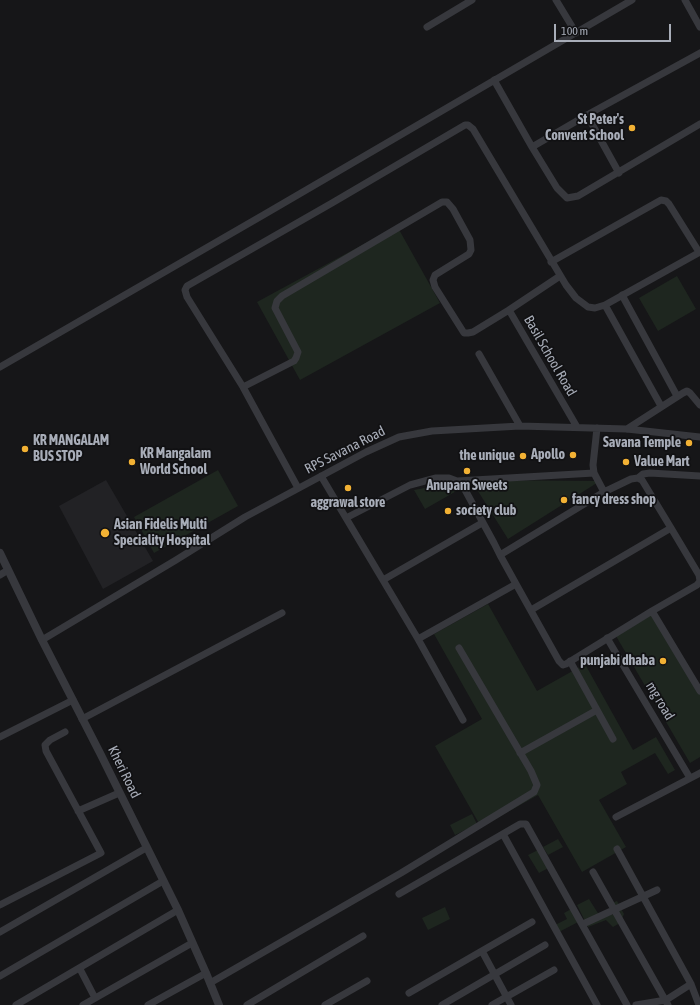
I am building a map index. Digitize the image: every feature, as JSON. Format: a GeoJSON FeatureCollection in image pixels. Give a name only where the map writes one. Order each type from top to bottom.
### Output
{"type":"FeatureCollection","features":[{"type":"Feature","properties":{"kind":"street"},"geometry":{"type":"LineString","coordinates":[[427,27],[472,0]]}},
{"type":"Feature","properties":{"kind":"street"},"geometry":{"type":"LineString","coordinates":[[556,0],[576,33]]}},
{"type":"Feature","properties":{"kind":"street"},"geometry":{"type":"LineString","coordinates":[[0,367],[632,0]]}},
{"type":"Feature","properties":{"kind":"street"},"geometry":{"type":"LineString","coordinates":[[685,0],[700,27]]}},
{"type":"Feature","properties":{"kind":"street"},"geometry":{"type":"LineString","coordinates":[[532,147],[700,53]]}},
{"type":"Feature","properties":{"kind":"street"},"geometry":{"type":"LineString","coordinates":[[494,80],[557,188],[567,198],[578,196],[700,124]]}},
{"type":"Feature","properties":{"kind":"street"},"geometry":{"type":"LineString","coordinates":[[587,115],[619,173]]}},
{"type":"Feature","properties":{"kind":"street"},"geometry":{"type":"LineString","coordinates":[[298,488],[243,387],[187,297],[185,290],[187,286],[332,204],[465,125],[468,125],[473,129],[560,276],[576,298],[588,308],[595,308],[604,305],[622,296],[699,252],[669,204],[666,201],[661,200],[552,262]]}},
{"type":"Feature","properties":{"kind":"street"},"geometry":{"type":"LineString","coordinates":[[243,387],[294,361],[296,358],[298,352],[274,308],[277,301],[282,296],[442,202],[447,202],[453,209],[470,240],[471,250],[468,254],[435,275],[433,280],[435,287],[464,333],[468,334],[473,332],[508,310]]}},
{"type":"Feature","properties":{"kind":"street","name":"Basil School Road"},"geometry":{"type":"LineString","coordinates":[[560,276],[508,310],[576,427]]}},
{"type":"Feature","properties":{"kind":"street"},"geometry":{"type":"LineString","coordinates":[[622,296],[677,396]]}},
{"type":"Feature","properties":{"kind":"street"},"geometry":{"type":"LineString","coordinates":[[604,305],[661,406]]}},
{"type":"Feature","properties":{"kind":"street"},"geometry":{"type":"LineString","coordinates":[[479,354],[520,426]]}},
{"type":"Feature","properties":{"kind":"street"},"geometry":{"type":"LineString","coordinates":[[627,429],[677,396],[687,392],[693,396],[700,405]]}},
{"type":"Feature","properties":{"kind":"street","name":"RPS Savana Road"},"geometry":{"type":"LineString","coordinates":[[42,640],[170,564],[245,517],[371,450],[399,437],[432,431],[520,426],[627,429],[700,437]]}},
{"type":"Feature","properties":{"kind":"street"},"geometry":{"type":"LineString","coordinates":[[597,428],[593,465],[594,473],[604,492]]}},
{"type":"Feature","properties":{"kind":"street"},"geometry":{"type":"LineString","coordinates":[[346,518],[410,485],[436,478],[449,478],[457,480],[594,473]]}},
{"type":"Feature","properties":{"kind":"street"},"geometry":{"type":"LineString","coordinates":[[500,555],[604,492],[631,479],[638,478],[643,474],[650,473],[700,476]]}},
{"type":"Feature","properties":{"kind":"street"},"geometry":{"type":"LineString","coordinates":[[321,476],[418,639],[463,720]]}},
{"type":"Feature","properties":{"kind":"street"},"geometry":{"type":"LineString","coordinates":[[457,480],[464,488],[559,661],[563,665],[652,610],[697,585],[700,581],[699,575],[671,528],[642,480],[638,478]]}},
{"type":"Feature","properties":{"kind":"street"},"geometry":{"type":"LineString","coordinates":[[383,580],[482,523]]}},
{"type":"Feature","properties":{"kind":"street"},"geometry":{"type":"LineString","coordinates":[[531,610],[671,528]]}},
{"type":"Feature","properties":{"kind":"street","name":"Kheri Road"},"geometry":{"type":"LineString","coordinates":[[0,553],[42,640],[178,910],[219,1005]]}},
{"type":"Feature","properties":{"kind":"street"},"geometry":{"type":"LineString","coordinates":[[0,575],[8,570]]}},
{"type":"Feature","properties":{"kind":"street"},"geometry":{"type":"LineString","coordinates":[[418,639],[516,584]]}},
{"type":"Feature","properties":{"kind":"street"},"geometry":{"type":"LineString","coordinates":[[652,610],[700,691]]}},
{"type":"Feature","properties":{"kind":"street"},"geometry":{"type":"LineString","coordinates":[[82,719],[282,613]]}},
{"type":"Feature","properties":{"kind":"street","name":"mg road"},"geometry":{"type":"LineString","coordinates":[[607,638],[690,778]]}},
{"type":"Feature","properties":{"kind":"street"},"geometry":{"type":"LineString","coordinates":[[210,983],[388,880],[534,792],[537,785],[536,782],[459,648]]}},
{"type":"Feature","properties":{"kind":"street"},"geometry":{"type":"LineString","coordinates":[[570,661],[613,739]]}},
{"type":"Feature","properties":{"kind":"street"},"geometry":{"type":"LineString","coordinates":[[0,737],[73,700]]}},
{"type":"Feature","properties":{"kind":"street"},"geometry":{"type":"LineString","coordinates":[[520,753],[597,710]]}},
{"type":"Feature","properties":{"kind":"street"},"geometry":{"type":"LineString","coordinates":[[0,904],[101,853],[46,751],[46,745],[50,740],[65,732]]}},
{"type":"Feature","properties":{"kind":"street"},"geometry":{"type":"LineString","coordinates":[[616,817],[700,773]]}},
{"type":"Feature","properties":{"kind":"street"},"geometry":{"type":"LineString","coordinates":[[78,811],[119,792]]}},
{"type":"Feature","properties":{"kind":"street"},"geometry":{"type":"LineString","coordinates":[[399,894],[520,824],[526,824],[628,1005]]}},
{"type":"Feature","properties":{"kind":"street"},"geometry":{"type":"LineString","coordinates":[[503,834],[597,1005]]}},
{"type":"Feature","properties":{"kind":"street"},"geometry":{"type":"LineString","coordinates":[[0,932],[146,848]]}},
{"type":"Feature","properties":{"kind":"street"},"geometry":{"type":"LineString","coordinates":[[616,849],[691,984],[699,1005]]}},
{"type":"Feature","properties":{"kind":"street"},"geometry":{"type":"LineString","coordinates":[[593,872],[667,1002]]}},
{"type":"Feature","properties":{"kind":"street"},"geometry":{"type":"LineString","coordinates":[[0,976],[163,881]]}},
{"type":"Feature","properties":{"kind":"street"},"geometry":{"type":"LineString","coordinates":[[583,924],[643,898],[657,890]]}},
{"type":"Feature","properties":{"kind":"street"},"geometry":{"type":"LineString","coordinates":[[16,1005],[178,910]]}},
{"type":"Feature","properties":{"kind":"street"},"geometry":{"type":"LineString","coordinates":[[409,993],[532,922]]}},
{"type":"Feature","properties":{"kind":"street"},"geometry":{"type":"LineString","coordinates":[[247,1005],[363,936]]}},
{"type":"Feature","properties":{"kind":"street"},"geometry":{"type":"LineString","coordinates":[[83,1005],[192,943]]}},
{"type":"Feature","properties":{"kind":"street"},"geometry":{"type":"LineString","coordinates":[[442,1005],[545,945]]}},
{"type":"Feature","properties":{"kind":"street"},"geometry":{"type":"LineString","coordinates":[[482,951],[511,1005]]}},
{"type":"Feature","properties":{"kind":"street"},"geometry":{"type":"LineString","coordinates":[[80,968],[95,998]]}},
{"type":"Feature","properties":{"kind":"street"},"geometry":{"type":"LineString","coordinates":[[492,1005],[554,970]]}},
{"type":"Feature","properties":{"kind":"street"},"geometry":{"type":"LineString","coordinates":[[148,1005],[206,973]]}},
{"type":"Feature","properties":{"kind":"street"},"geometry":{"type":"LineString","coordinates":[[325,1005],[367,981]]}},
{"type":"Feature","properties":{"kind":"street"},"geometry":{"type":"LineString","coordinates":[[636,1005],[667,1002],[691,984]]}},
{"type":"Feature","properties":{"kind":"shaded area"},"geometry":{"type":"Polygon","coordinates":[[[397,226],[440,303],[300,380],[257,302],[397,226]]]}},
{"type":"Feature","properties":{"kind":"shaded area"},"geometry":{"type":"Polygon","coordinates":[[[677,276],[696,309],[658,331],[639,298],[677,276]]]}},
{"type":"Feature","properties":{"kind":"shaded area"},"geometry":{"type":"Polygon","coordinates":[[[218,470],[238,506],[154,553],[134,517],[218,470]]]}},
{"type":"Feature","properties":{"kind":"shaded area","name":"Asian Fidelis Multi Speciality Hospital"},"geometry":{"type":"Polygon","coordinates":[[[106,480],[153,561],[103,589],[59,506],[106,480]]]}},
{"type":"Feature","properties":{"kind":"shaded area"},"geometry":{"type":"Polygon","coordinates":[[[471,480],[600,481],[508,539],[471,480]]]}},
{"type":"Feature","properties":{"kind":"shaded area"},"geometry":{"type":"Polygon","coordinates":[[[456,482],[460,489],[425,509],[414,490],[456,482]]]}},
{"type":"Feature","properties":{"kind":"shaded area"},"geometry":{"type":"Polygon","coordinates":[[[488,604],[537,691],[585,664],[633,750],[656,737],[675,770],[668,774],[655,753],[621,772],[627,784],[599,800],[626,847],[582,872],[538,795],[481,827],[435,746],[482,719],[434,634],[488,604]]]}},
{"type":"Feature","properties":{"kind":"shaded area"},"geometry":{"type":"Polygon","coordinates":[[[653,614],[700,694],[700,757],[690,763],[616,636],[653,614]]]}},
{"type":"Feature","properties":{"kind":"shaded area"},"geometry":{"type":"Polygon","coordinates":[[[472,814],[477,824],[455,835],[450,825],[472,814]]]}},
{"type":"Feature","properties":{"kind":"shaded area"},"geometry":{"type":"Polygon","coordinates":[[[558,839],[563,847],[548,855],[543,847],[558,839]]]}},
{"type":"Feature","properties":{"kind":"shaded area"},"geometry":{"type":"Polygon","coordinates":[[[542,848],[552,866],[539,873],[528,855],[542,848]]]}},
{"type":"Feature","properties":{"kind":"shaded area"},"geometry":{"type":"Polygon","coordinates":[[[589,899],[601,918],[617,913],[612,903],[617,901],[624,914],[620,923],[613,927],[606,920],[588,927],[577,905],[589,899]]]}},
{"type":"Feature","properties":{"kind":"shaded area"},"geometry":{"type":"Polygon","coordinates":[[[445,907],[450,919],[428,930],[422,918],[445,907]]]}},
{"type":"Feature","properties":{"kind":"shaded area"},"geometry":{"type":"Polygon","coordinates":[[[575,907],[582,920],[557,933],[553,926],[567,919],[564,913],[575,907]]]}},
{"type":"Feature","properties":{"kind":"place","name":"St Peter's Convent School"},"geometry":{"type":"Point","coordinates":[632,128]}},
{"type":"Feature","properties":{"kind":"place","name":"Savana Temple"},"geometry":{"type":"Point","coordinates":[689,443]}},
{"type":"Feature","properties":{"kind":"place","name":"KR MANGALAM BUS STOP"},"geometry":{"type":"Point","coordinates":[25,449]}},
{"type":"Feature","properties":{"kind":"place","name":"Apollo"},"geometry":{"type":"Point","coordinates":[573,455]}},
{"type":"Feature","properties":{"kind":"place","name":"the unique"},"geometry":{"type":"Point","coordinates":[523,456]}},
{"type":"Feature","properties":{"kind":"place","name":"KR Mangalam World School"},"geometry":{"type":"Point","coordinates":[132,462]}},
{"type":"Feature","properties":{"kind":"place","name":"Value Mart"},"geometry":{"type":"Point","coordinates":[626,462]}},
{"type":"Feature","properties":{"kind":"place","name":"Anupam Sweets"},"geometry":{"type":"Point","coordinates":[467,471]}},
{"type":"Feature","properties":{"kind":"place","name":"aggrawal store"},"geometry":{"type":"Point","coordinates":[348,488]}},
{"type":"Feature","properties":{"kind":"place","name":"fancy dress shop"},"geometry":{"type":"Point","coordinates":[564,500]}},
{"type":"Feature","properties":{"kind":"place","name":"society club"},"geometry":{"type":"Point","coordinates":[448,511]}},
{"type":"Feature","properties":{"kind":"place","name":"Asian Fidelis Multi Speciality Hospital"},"geometry":{"type":"Point","coordinates":[105,533]}},
{"type":"Feature","properties":{"kind":"place","name":"punjabi dhaba"},"geometry":{"type":"Point","coordinates":[663,661]}}]}
